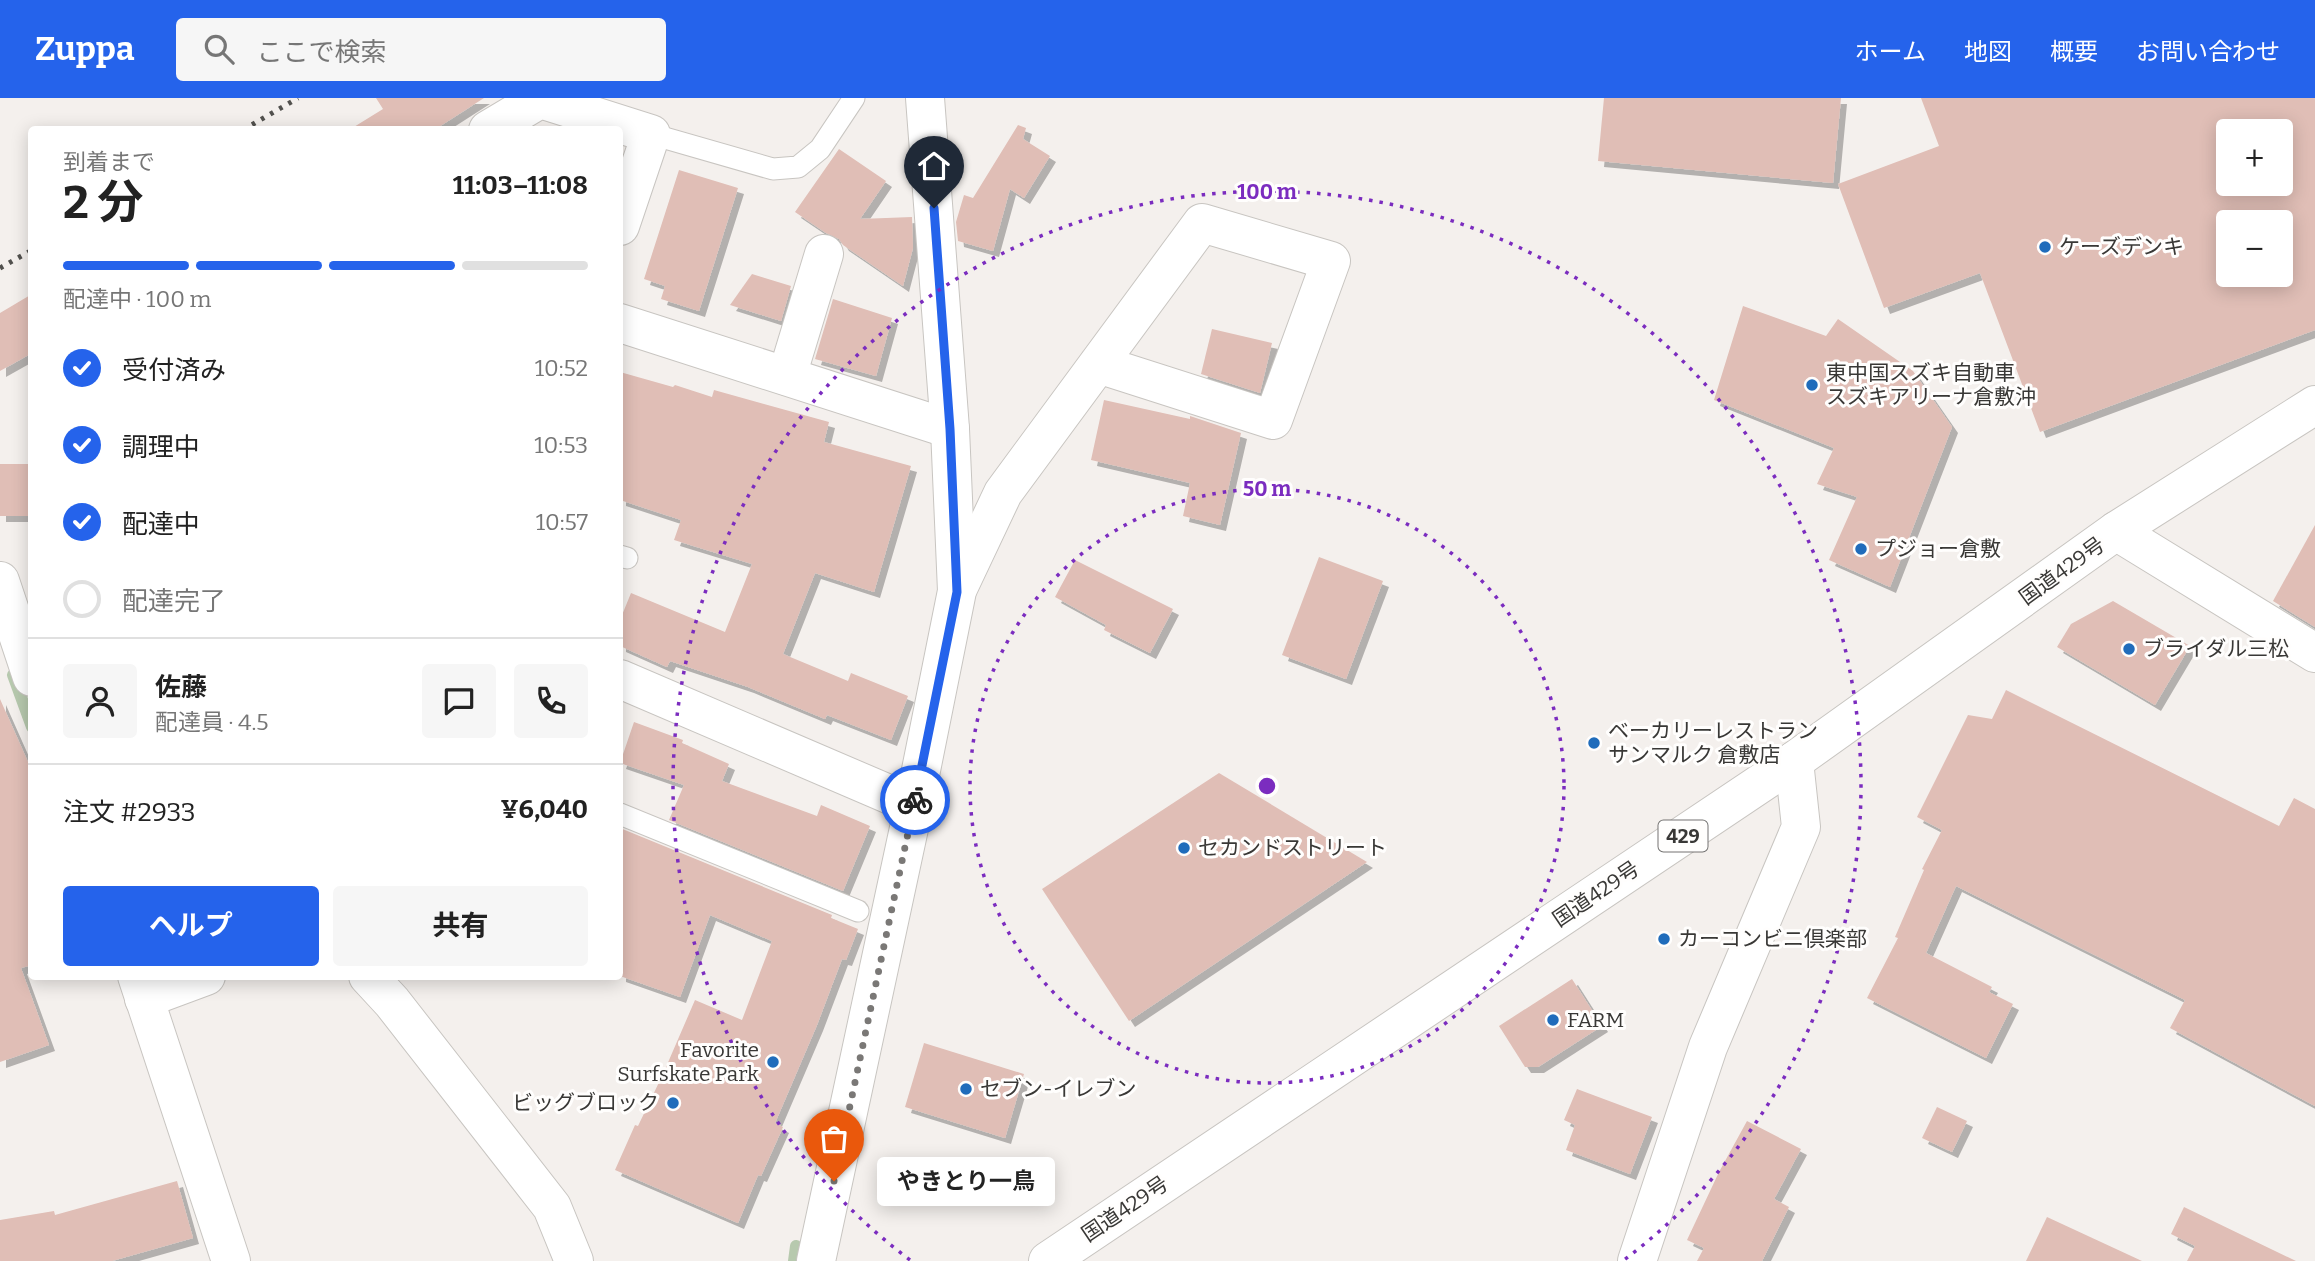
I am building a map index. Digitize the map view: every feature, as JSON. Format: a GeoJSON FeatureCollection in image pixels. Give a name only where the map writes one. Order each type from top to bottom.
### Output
{"type":"FeatureCollection","features":[{"type":"Feature","properties":{"kind":"main road"},"geometry":{"type":"LineString","coordinates":[[925,98],[938,425],[957,592]]}},
{"type":"Feature","properties":{"kind":"main road"},"geometry":{"type":"LineString","coordinates":[[495,126],[540,99],[652,134],[623,217]]}},
{"type":"Feature","properties":{"kind":"main road"},"geometry":{"type":"LineString","coordinates":[[817,1261],[903,800],[957,592],[1003,493],[1098,364],[1202,223],[1331,261],[1273,420],[1098,364]]}},
{"type":"Feature","properties":{"kind":"main road"},"geometry":{"type":"LineString","coordinates":[[787,376],[824,254]]}},
{"type":"Feature","properties":{"kind":"main road"},"geometry":{"type":"LineString","coordinates":[[623,324],[938,425]]}},
{"type":"Feature","properties":{"kind":"main road","name":"国道429号"},"geometry":{"type":"LineString","coordinates":[[1048,1261],[1794,761],[2116,531],[2315,405]]}},
{"type":"Feature","properties":{"kind":"main road"},"geometry":{"type":"LineString","coordinates":[[2116,531],[2315,653]]}},
{"type":"Feature","properties":{"kind":"main road"},"geometry":{"type":"LineString","coordinates":[[28,578],[0,579],[28,665]]}},
{"type":"Feature","properties":{"kind":"main road"},"geometry":{"type":"LineString","coordinates":[[623,680],[903,800]]}},
{"type":"Feature","properties":{"kind":"main road"},"geometry":{"type":"LineString","coordinates":[[1637,1261],[1708,1047],[1801,827],[1794,761]]}},
{"type":"Feature","properties":{"kind":"main road"},"geometry":{"type":"LineString","coordinates":[[184,980],[140,988],[231,1261]]}},
{"type":"Feature","properties":{"kind":"main road"},"geometry":{"type":"LineString","coordinates":[[372,980],[552,1207],[573,1261]]}},
{"type":"Feature","properties":{"kind":"lane"},"geometry":{"type":"LineString","coordinates":[[652,134],[773,169],[798,167],[820,149],[854,98]]}},
{"type":"Feature","properties":{"kind":"lane"},"geometry":{"type":"LineString","coordinates":[[623,815],[859,911]]}},
{"type":"Feature","properties":{"kind":"building"},"geometry":{"type":"Polygon","coordinates":[[[376,98],[484,98],[440,126],[355,126],[383,109],[376,98]]]}},
{"type":"Feature","properties":{"kind":"building"},"geometry":{"type":"Polygon","coordinates":[[[1604,98],[1841,98],[1833,183],[1598,161],[1604,98]]]}},
{"type":"Feature","properties":{"kind":"building","name":"ケーズデンキ"},"geometry":{"type":"Polygon","coordinates":[[[1921,98],[2315,98],[2315,330],[2040,432],[1980,273],[1884,308],[1838,184],[1939,146],[1921,98]]]}},
{"type":"Feature","properties":{"kind":"building"},"geometry":{"type":"Polygon","coordinates":[[[1018,125],[1026,128],[1023,139],[1050,156],[1024,198],[1010,189],[993,251],[958,241],[956,222],[964,195],[973,198],[1018,125]]]}},
{"type":"Feature","properties":{"kind":"building"},"geometry":{"type":"Polygon","coordinates":[[[839,149],[886,181],[860,219],[912,217],[913,248],[903,286],[843,245],[839,239],[795,212],[839,149]]]}},
{"type":"Feature","properties":{"kind":"building"},"geometry":{"type":"Polygon","coordinates":[[[679,170],[738,188],[699,311],[661,299],[665,286],[644,279],[679,170]]]}},
{"type":"Feature","properties":{"kind":"building"},"geometry":{"type":"Polygon","coordinates":[[[752,274],[791,286],[781,321],[730,305],[752,274]]]}},
{"type":"Feature","properties":{"kind":"building"},"geometry":{"type":"Polygon","coordinates":[[[28,296],[28,355],[0,371],[0,313],[28,296]]]}},
{"type":"Feature","properties":{"kind":"building"},"geometry":{"type":"Polygon","coordinates":[[[833,299],[892,318],[876,376],[815,359],[833,299]]]}},
{"type":"Feature","properties":{"kind":"building"},"geometry":{"type":"Polygon","coordinates":[[[1743,306],[1826,336],[1838,319],[1913,371],[1952,427],[1890,587],[1829,560],[1857,497],[1817,484],[1834,448],[1714,400],[1743,306]]]}},
{"type":"Feature","properties":{"kind":"building"},"geometry":{"type":"Polygon","coordinates":[[[1212,329],[1272,343],[1260,393],[1201,374],[1212,329]]]}},
{"type":"Feature","properties":{"kind":"building"},"geometry":{"type":"Polygon","coordinates":[[[623,373],[712,397],[714,390],[829,422],[824,442],[911,466],[874,592],[815,573],[783,654],[848,681],[851,673],[908,696],[891,740],[827,715],[825,719],[748,687],[670,661],[667,667],[623,647],[623,613],[631,593],[725,632],[752,564],[674,540],[681,520],[623,501],[623,373]]]}},
{"type":"Feature","properties":{"kind":"building"},"geometry":{"type":"Polygon","coordinates":[[[1104,400],[1190,419],[1190,416],[1241,433],[1220,525],[1183,516],[1190,483],[1091,460],[1104,400]]]}},
{"type":"Feature","properties":{"kind":"building"},"geometry":{"type":"Polygon","coordinates":[[[0,464],[28,464],[28,516],[0,516],[0,464]]]}},
{"type":"Feature","properties":{"kind":"building"},"geometry":{"type":"Polygon","coordinates":[[[2315,525],[2315,627],[2273,601],[2315,525]]]}},
{"type":"Feature","properties":{"kind":"building"},"geometry":{"type":"Polygon","coordinates":[[[1319,557],[1383,581],[1346,679],[1282,655],[1319,557]]]}},
{"type":"Feature","properties":{"kind":"building"},"geometry":{"type":"Polygon","coordinates":[[[1075,560],[1173,609],[1150,653],[1104,630],[1106,625],[1055,597],[1075,560]]]}},
{"type":"Feature","properties":{"kind":"building"},"geometry":{"type":"Polygon","coordinates":[[[2113,601],[2190,646],[2155,705],[2057,647],[2071,624],[2113,601]]]}},
{"type":"Feature","properties":{"kind":"building"},"geometry":{"type":"Polygon","coordinates":[[[2006,690],[2279,826],[2294,798],[2315,809],[2315,1106],[2170,1028],[2185,1000],[1956,886],[1926,953],[1992,987],[1989,992],[2013,1004],[1986,1058],[1867,998],[1898,938],[1895,937],[1924,870],[1922,869],[1942,830],[1917,817],[1968,715],[1992,719],[2006,690]]]}},
{"type":"Feature","properties":{"kind":"building"},"geometry":{"type":"Polygon","coordinates":[[[0,699],[28,762],[28,966],[21,968],[49,1045],[0,1062],[0,699]]]}},
{"type":"Feature","properties":{"kind":"building"},"geometry":{"type":"Polygon","coordinates":[[[634,722],[683,740],[682,743],[729,764],[722,781],[817,816],[821,805],[870,826],[843,891],[669,820],[684,785],[623,764],[623,754],[634,722]]]}},
{"type":"Feature","properties":{"kind":"building"},"geometry":{"type":"Polygon","coordinates":[[[1219,773],[1367,862],[1129,1021],[1042,889],[1219,773]]]}},
{"type":"Feature","properties":{"kind":"building"},"geometry":{"type":"Polygon","coordinates":[[[623,829],[832,915],[831,918],[858,929],[846,960],[842,959],[775,1123],[783,1127],[761,1176],[758,1175],[738,1223],[615,1170],[635,1125],[638,1126],[663,1074],[695,1000],[742,1020],[772,941],[710,915],[680,997],[623,977],[623,829]]]}},
{"type":"Feature","properties":{"kind":"building"},"geometry":{"type":"Polygon","coordinates":[[[1572,979],[1602,1026],[1538,1067],[1525,1067],[1499,1026],[1572,979]]]}},
{"type":"Feature","properties":{"kind":"building"},"geometry":{"type":"Polygon","coordinates":[[[924,1043],[1024,1074],[1005,1138],[905,1107],[924,1043]]]}},
{"type":"Feature","properties":{"kind":"building"},"geometry":{"type":"Polygon","coordinates":[[[1577,1089],[1652,1117],[1630,1174],[1566,1150],[1575,1125],[1564,1120],[1577,1089]]]}},
{"type":"Feature","properties":{"kind":"building"},"geometry":{"type":"Polygon","coordinates":[[[1937,1107],[1967,1121],[1952,1152],[1922,1138],[1937,1107]]]}},
{"type":"Feature","properties":{"kind":"building"},"geometry":{"type":"Polygon","coordinates":[[[1747,1121],[1801,1149],[1774,1199],[1789,1207],[1762,1261],[1697,1261],[1704,1248],[1687,1240],[1747,1121]]]}},
{"type":"Feature","properties":{"kind":"building"},"geometry":{"type":"Polygon","coordinates":[[[177,1181],[193,1238],[112,1261],[0,1261],[0,1220],[54,1211],[55,1215],[177,1181]]]}},
{"type":"Feature","properties":{"kind":"building"},"geometry":{"type":"Polygon","coordinates":[[[2184,1207],[2296,1261],[2187,1261],[2195,1246],[2171,1234],[2184,1207]]]}},
{"type":"Feature","properties":{"kind":"building"},"geometry":{"type":"Polygon","coordinates":[[[2047,1217],[2142,1261],[2026,1261],[2047,1217]]]}},
{"type":"Feature","properties":{"kind":"waterway"},"geometry":{"type":"LineString","coordinates":[[13,675],[28,716]]}},
{"type":"Feature","properties":{"kind":"waterway"},"geometry":{"type":"LineString","coordinates":[[794,1261],[796,1246]]}},
{"type":"Feature","properties":{"kind":"railway"},"geometry":{"type":"LineString","coordinates":[[250,126],[298,98]]}},
{"type":"Feature","properties":{"kind":"railway"},"geometry":{"type":"LineString","coordinates":[[0,268],[28,252]]}},
{"type":"Feature","properties":{"kind":"way so far"},"geometry":{"type":"LineString","coordinates":[[834,1181],[915,800]]}},
{"type":"Feature","properties":{"kind":"place","name":"ケーズデンキ"},"geometry":{"type":"Point","coordinates":[2045,247]}},
{"type":"Feature","properties":{"kind":"place","name":"東中国スズキ自動車 スズキアリーナ倉敷沖"},"geometry":{"type":"Point","coordinates":[1812,385]}},
{"type":"Feature","properties":{"kind":"place","name":"プジョー倉敷"},"geometry":{"type":"Point","coordinates":[1861,549]}},
{"type":"Feature","properties":{"kind":"place","name":"ブライダル三松"},"geometry":{"type":"Point","coordinates":[2129,649]}},
{"type":"Feature","properties":{"kind":"place","name":"ベーカリーレストラン サンマルク 倉敷店"},"geometry":{"type":"Point","coordinates":[1594,743]}},
{"type":"Feature","properties":{"kind":"place","name":"セカンドストリート"},"geometry":{"type":"Point","coordinates":[1184,848]}},
{"type":"Feature","properties":{"kind":"place","name":"カーコンビニ倶楽部"},"geometry":{"type":"Point","coordinates":[1664,939]}},
{"type":"Feature","properties":{"kind":"place","name":"FARM"},"geometry":{"type":"Point","coordinates":[1553,1020]}},
{"type":"Feature","properties":{"kind":"place","name":"Favorite Surfskate Park"},"geometry":{"type":"Point","coordinates":[773,1062]}},
{"type":"Feature","properties":{"kind":"place","name":"セブン-イレブン"},"geometry":{"type":"Point","coordinates":[966,1089]}},
{"type":"Feature","properties":{"kind":"place","name":"ビッグブロック"},"geometry":{"type":"Point","coordinates":[673,1103]}},
{"type":"Feature","properties":{"kind":"place","name":"やきとり一鳥"},"geometry":{"type":"Point","coordinates":[834,1181]}},
{"type":"Feature","properties":{"kind":"route"},"geometry":{"type":"LineString","coordinates":[[915,800],[957,592],[950,429],[934,208]]}}]}
